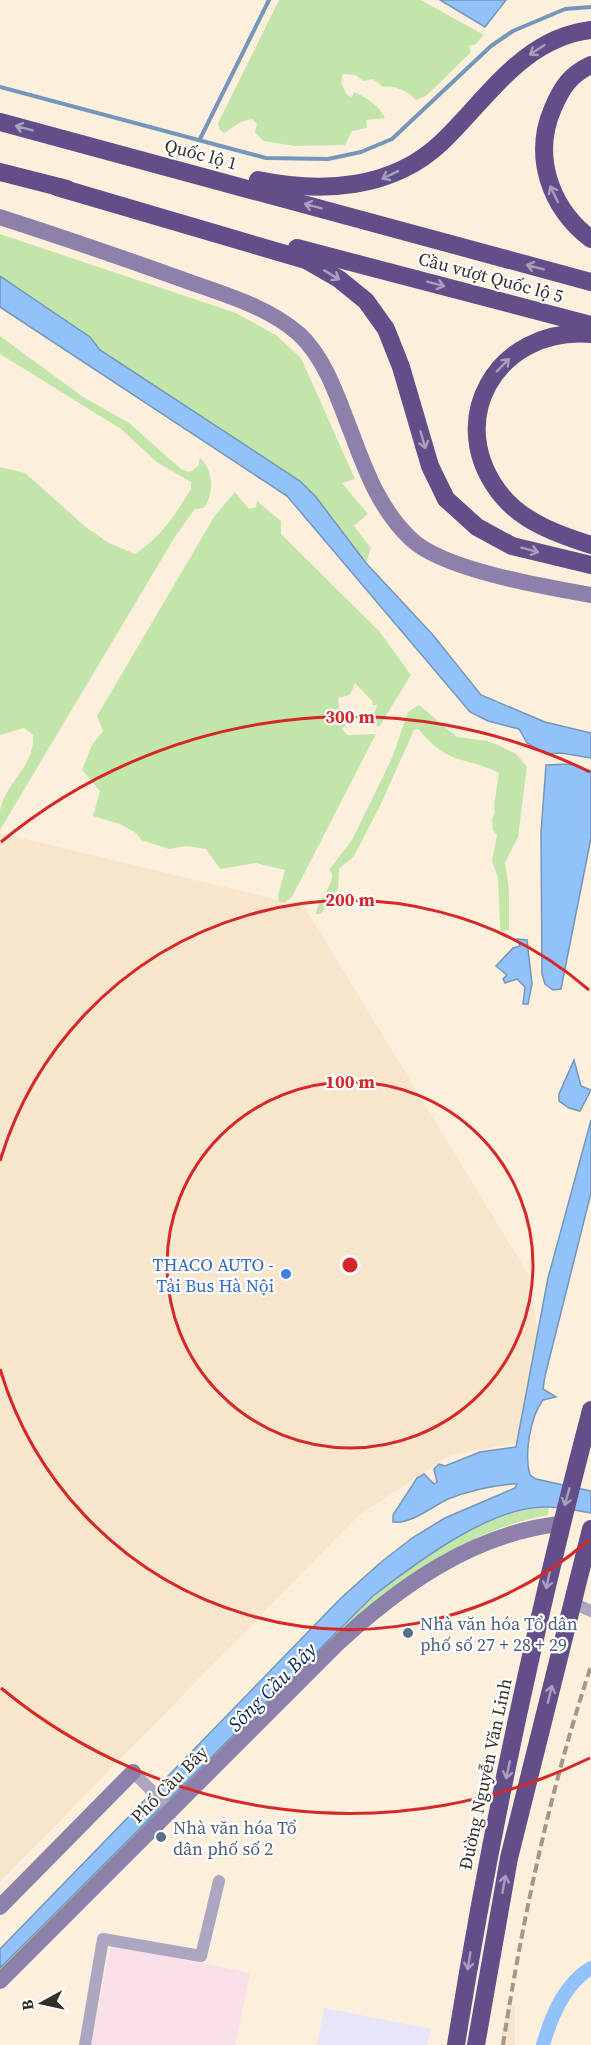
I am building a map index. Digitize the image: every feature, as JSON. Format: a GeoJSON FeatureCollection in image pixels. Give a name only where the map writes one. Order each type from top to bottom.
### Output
{"type":"FeatureCollection","features":[{"type":"Feature","properties":{"kind":"highway"},"geometry":{"type":"LineString","coordinates":[[66,139],[287,186],[345,187],[381,179],[411,164],[440,144],[510,70],[537,49],[569,32],[591,30]]}},
{"type":"Feature","properties":{"kind":"highway"},"geometry":{"type":"LineString","coordinates":[[591,65],[579,71],[562,85],[549,116],[543,155],[548,183],[560,207],[591,239]]}},
{"type":"Feature","properties":{"kind":"highway","name":"Quốc lộ 1"},"geometry":{"type":"LineString","coordinates":[[0,122],[390,228]]}},
{"type":"Feature","properties":{"kind":"highway"},"geometry":{"type":"LineString","coordinates":[[0,172],[306,260],[339,279],[366,301],[386,329],[401,367],[430,466],[446,499],[477,527],[512,546],[591,565]]}},
{"type":"Feature","properties":{"kind":"highway","name":"Cầu vượt Quốc lộ 5"},"geometry":{"type":"LineString","coordinates":[[57,187],[379,268],[591,325]]}},
{"type":"Feature","properties":{"kind":"highway","name":"Cầu vượt Quốc lộ 5"},"geometry":{"type":"LineString","coordinates":[[390,228],[591,282]]}},
{"type":"Feature","properties":{"kind":"highway"},"geometry":{"type":"LineString","coordinates":[[591,334],[559,336],[522,348],[500,366],[493,376],[476,416],[476,434],[480,455],[487,472],[503,498],[529,519],[591,545]]}},
{"type":"Feature","properties":{"kind":"highway","name":"Đường Nguyễn Văn Linh"},"geometry":{"type":"LineString","coordinates":[[456,2045],[475,1924],[560,1523],[591,1410]]}},
{"type":"Feature","properties":{"kind":"highway"},"geometry":{"type":"LineString","coordinates":[[476,2045],[509,1858],[591,1529]]}},
{"type":"Feature","properties":{"kind":"street"},"geometry":{"type":"LineString","coordinates":[[0,217],[102,250],[235,299],[279,320],[297,333],[318,356],[373,487],[397,524],[412,540],[428,552],[485,572],[591,596]]}},
{"type":"Feature","properties":{"kind":"street","name":"Phố Cầu Bây"},"geometry":{"type":"LineString","coordinates":[[0,1981],[335,1646],[401,1590],[440,1565],[488,1542],[525,1530],[560,1523]]}},
{"type":"Feature","properties":{"kind":"street"},"geometry":{"type":"LineString","coordinates":[[573,1603],[591,1611]]}},
{"type":"Feature","properties":{"kind":"street"},"geometry":{"type":"LineString","coordinates":[[0,1907],[133,1772],[171,1810]]}},
{"type":"Feature","properties":{"kind":"street"},"geometry":{"type":"LineString","coordinates":[[85,2045],[103,1939],[201,1956],[219,1881]]}},
{"type":"Feature","properties":{"kind":"shaded area"},"geometry":{"type":"Polygon","coordinates":[[[0,833],[304,906],[528,1274],[538,1332],[517,1443],[451,1455],[358,1516],[0,1882],[0,833]]]}},
{"type":"Feature","properties":{"kind":"shaded area"},"geometry":{"type":"Polygon","coordinates":[[[111,1945],[250,1973],[235,2045],[91,2045],[111,1945]]]}},
{"type":"Feature","properties":{"kind":"shaded area"},"geometry":{"type":"Polygon","coordinates":[[[507,2004],[515,2006],[515,2045],[500,2045],[507,2004]]]}},
{"type":"Feature","properties":{"kind":"shaded area"},"geometry":{"type":"Polygon","coordinates":[[[324,2008],[431,2029],[427,2045],[317,2045],[324,2008]]]}},
{"type":"Feature","properties":{"kind":"green space"},"geometry":{"type":"Polygon","coordinates":[[[279,0],[421,0],[484,35],[476,44],[469,46],[471,52],[426,96],[416,100],[405,91],[383,87],[373,79],[364,81],[355,75],[343,74],[341,83],[347,95],[352,97],[354,92],[368,99],[385,118],[366,120],[367,128],[352,131],[345,145],[296,146],[263,141],[255,132],[257,124],[252,119],[241,122],[224,133],[219,129],[218,123],[279,0]]]}},
{"type":"Feature","properties":{"kind":"green space"},"geometry":{"type":"Polygon","coordinates":[[[0,234],[236,313],[276,335],[301,358],[355,479],[342,483],[368,514],[354,526],[371,548],[366,563],[316,497],[300,481],[100,350],[90,337],[0,276],[0,234]]]}},
{"type":"Feature","properties":{"kind":"green space"},"geometry":{"type":"Polygon","coordinates":[[[0,336],[83,397],[129,423],[181,469],[190,472],[198,466],[200,458],[208,469],[211,489],[204,508],[195,509],[176,535],[0,830],[0,811],[3,801],[25,765],[32,746],[33,735],[24,728],[0,735],[0,467],[25,473],[87,528],[109,543],[135,554],[167,525],[191,489],[191,482],[158,463],[121,429],[0,354],[0,336]]]}},
{"type":"Feature","properties":{"kind":"green space"},"geometry":{"type":"Polygon","coordinates":[[[235,492],[249,509],[256,507],[257,501],[281,521],[281,534],[379,631],[411,675],[379,727],[369,719],[374,715],[377,705],[372,705],[373,702],[355,683],[350,695],[338,698],[339,708],[353,716],[342,729],[348,735],[376,734],[292,897],[285,902],[279,902],[278,895],[285,870],[256,863],[220,869],[206,849],[187,846],[169,849],[141,840],[136,833],[120,824],[93,816],[100,791],[82,770],[92,745],[103,731],[97,716],[214,517],[235,492]]]}},
{"type":"Feature","properties":{"kind":"green space"},"geometry":{"type":"Polygon","coordinates":[[[419,705],[457,737],[488,741],[500,746],[516,754],[527,767],[518,837],[505,863],[509,889],[509,930],[501,931],[500,927],[498,878],[492,861],[497,835],[493,830],[492,819],[495,812],[499,773],[448,755],[429,741],[418,729],[414,730],[380,806],[354,856],[339,869],[338,889],[321,914],[316,914],[319,903],[332,879],[329,870],[352,840],[392,758],[408,712],[419,705]]]}},
{"type":"Feature","properties":{"kind":"green space"},"geometry":{"type":"Polygon","coordinates":[[[549,1507],[548,1515],[513,1524],[480,1537],[448,1553],[418,1574],[0,1977],[0,1968],[373,1596],[433,1551],[477,1526],[524,1510],[549,1507]]]}},
{"type":"Feature","properties":{"kind":"water"},"geometry":{"type":"Polygon","coordinates":[[[440,0],[506,0],[485,27],[440,0]]]}},
{"type":"Feature","properties":{"kind":"water"},"geometry":{"type":"Polygon","coordinates":[[[0,276],[90,337],[100,350],[300,481],[316,497],[366,563],[433,635],[481,695],[545,722],[591,733],[591,758],[561,753],[546,754],[527,743],[519,729],[488,721],[470,712],[287,496],[0,307],[0,276]]]}},
{"type":"Feature","properties":{"kind":"water"},"geometry":{"type":"Polygon","coordinates":[[[570,764],[591,771],[591,838],[561,989],[553,990],[545,984],[542,974],[541,833],[546,765],[570,764]]]}},
{"type":"Feature","properties":{"kind":"water"},"geometry":{"type":"Polygon","coordinates":[[[517,939],[527,940],[532,984],[528,1004],[523,1004],[525,987],[517,979],[505,983],[503,979],[507,975],[496,966],[513,948],[520,946],[517,939]]]}},
{"type":"Feature","properties":{"kind":"water"},"geometry":{"type":"Polygon","coordinates":[[[574,1060],[581,1086],[591,1090],[580,1111],[569,1108],[559,1101],[559,1094],[574,1060]]]}},
{"type":"Feature","properties":{"kind":"water","name":"Sông Cầu Bây"},"geometry":{"type":"Polygon","coordinates":[[[591,1120],[591,1193],[543,1389],[556,1397],[543,1400],[538,1407],[529,1436],[528,1467],[530,1475],[536,1479],[591,1491],[591,1513],[549,1507],[527,1509],[504,1515],[456,1538],[373,1596],[0,1968],[0,1949],[340,1599],[412,1538],[445,1518],[515,1488],[517,1484],[471,1491],[448,1499],[407,1521],[393,1522],[393,1515],[417,1478],[424,1474],[434,1484],[437,1482],[434,1469],[439,1464],[445,1466],[480,1452],[516,1447],[548,1278],[591,1120]]]}},
{"type":"Feature","properties":{"kind":"waterway"},"geometry":{"type":"LineString","coordinates":[[200,139],[269,0]]}},
{"type":"Feature","properties":{"kind":"waterway"},"geometry":{"type":"LineString","coordinates":[[0,87],[266,158],[328,159],[361,152],[392,139],[491,46],[513,31],[565,9],[591,7]]}},
{"type":"Feature","properties":{"kind":"waterway"},"geometry":{"type":"LineString","coordinates":[[543,2045],[550,2023],[566,1992],[591,1968]]}},
{"type":"Feature","properties":{"kind":"railway"},"geometry":{"type":"LineString","coordinates":[[503,2045],[519,1949],[550,1806],[591,1666]]}},
{"type":"Feature","properties":{"kind":"place","name":"THACO AUTO - Tải Bus Hà Nội"},"geometry":{"type":"Point","coordinates":[286,1274]}},
{"type":"Feature","properties":{"kind":"place","name":"Nhà văn hóa Tổ dân phố số 27 + 28 + 29"},"geometry":{"type":"Point","coordinates":[408,1633]}},
{"type":"Feature","properties":{"kind":"place","name":"Nhà văn hóa Tổ dân phố số 2"},"geometry":{"type":"Point","coordinates":[161,1837]}}]}
